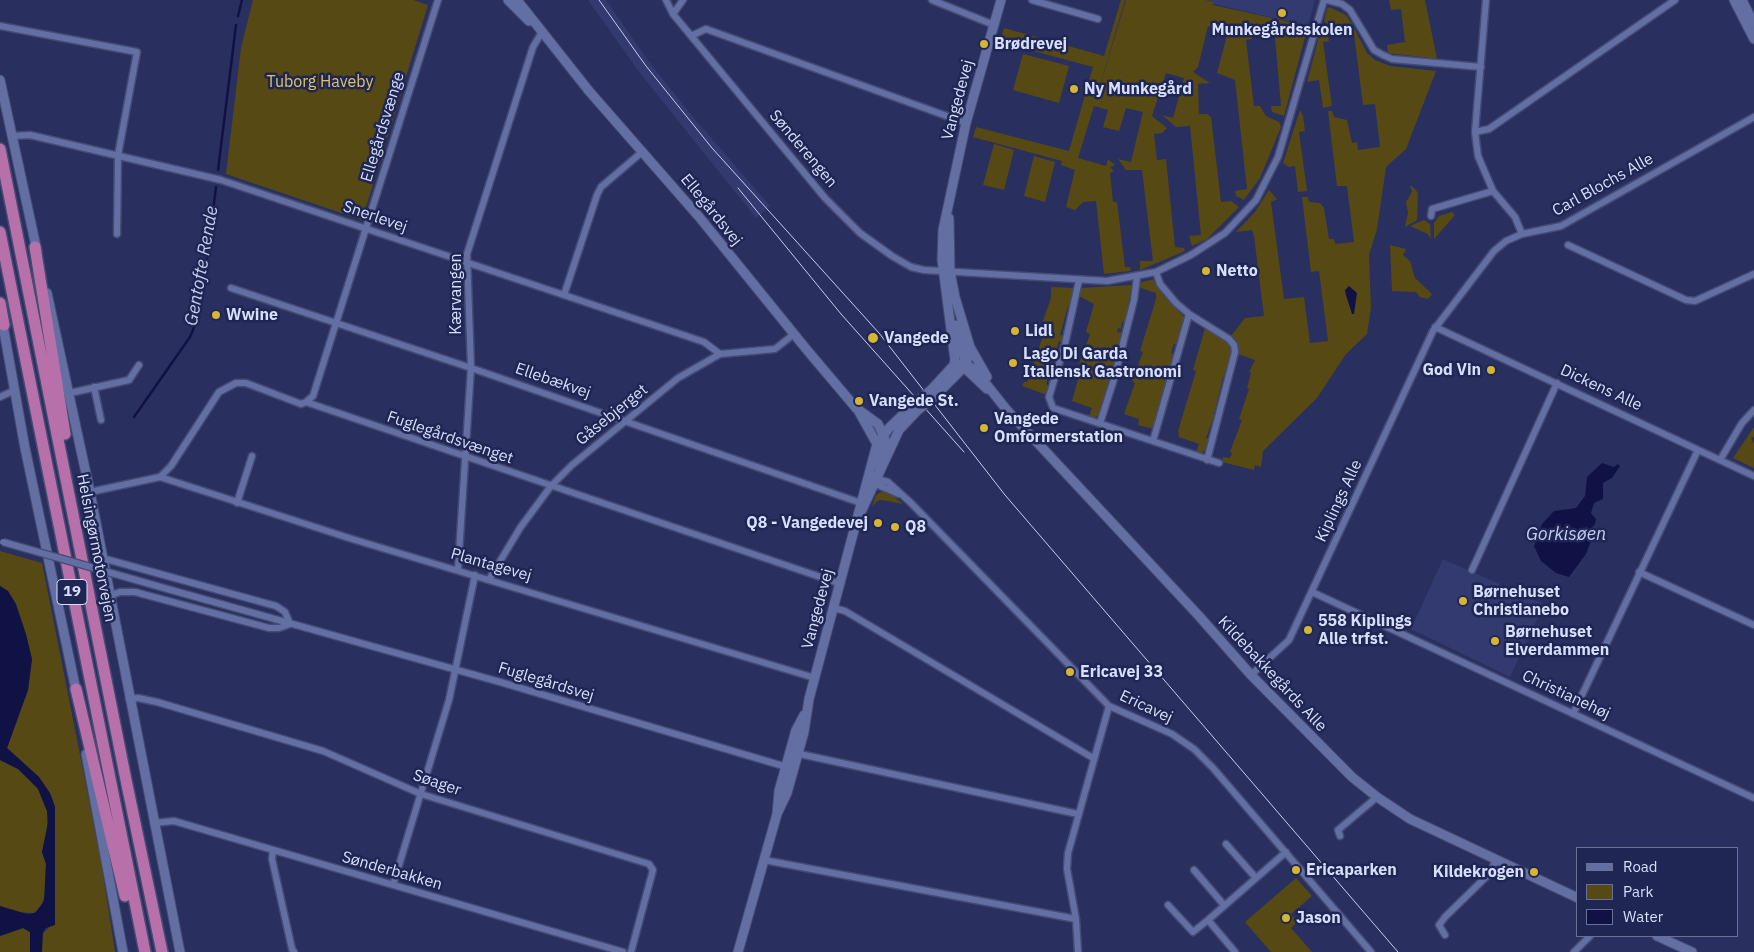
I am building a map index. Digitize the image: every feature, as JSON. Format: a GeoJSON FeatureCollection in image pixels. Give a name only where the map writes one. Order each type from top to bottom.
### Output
{"type":"FeatureCollection","features":[{"type":"Feature","properties":{"kind":"highway","name":"Helsingørmotorvejen"},"geometry":{"type":"LineString","coordinates":[[0,149],[162,952]]}},
{"type":"Feature","properties":{"kind":"highway","name":"Helsingørmotorvejen"},"geometry":{"type":"LineString","coordinates":[[0,232],[145,952]]}},
{"type":"Feature","properties":{"kind":"highway"},"geometry":{"type":"LineString","coordinates":[[35,247],[76,504],[73,512]]}},
{"type":"Feature","properties":{"kind":"highway"},"geometry":{"type":"LineString","coordinates":[[0,303],[4,325]]}},
{"type":"Feature","properties":{"kind":"highway"},"geometry":{"type":"LineString","coordinates":[[76,689],[128,908],[137,918]]}},
{"type":"Feature","properties":{"kind":"street","name":"Ellegårdsvænge"},"geometry":{"type":"LineString","coordinates":[[306,402],[313,396],[438,0]]}},
{"type":"Feature","properties":{"kind":"street","name":"Ellegårdsvej"},"geometry":{"type":"LineString","coordinates":[[508,0],[518,12],[542,32]]}},
{"type":"Feature","properties":{"kind":"street","name":"Ellegårdsvej"},"geometry":{"type":"LineString","coordinates":[[517,0],[589,91],[856,408],[877,444]]}},
{"type":"Feature","properties":{"kind":"street","name":"Sønderengen"},"geometry":{"type":"LineString","coordinates":[[666,0],[673,14],[825,198],[860,233],[911,267],[924,270],[1107,281],[1156,272],[1191,256],[1225,232],[1256,200],[1278,157],[1325,0]]}},
{"type":"Feature","properties":{"kind":"street"},"geometry":{"type":"LineString","coordinates":[[673,14],[683,0]]}},
{"type":"Feature","properties":{"kind":"street"},"geometry":{"type":"LineString","coordinates":[[932,0],[994,25]]}},
{"type":"Feature","properties":{"kind":"street","name":"Vangedevej"},"geometry":{"type":"LineString","coordinates":[[935,393],[954,365],[947,271],[948,208],[952,181],[966,123],[1001,0]]}},
{"type":"Feature","properties":{"kind":"street"},"geometry":{"type":"LineString","coordinates":[[1032,0],[1098,19]]}},
{"type":"Feature","properties":{"kind":"street"},"geometry":{"type":"LineString","coordinates":[[1325,0],[1342,4],[1350,10],[1374,50],[1392,59],[1481,67]]}},
{"type":"Feature","properties":{"kind":"street"},"geometry":{"type":"LineString","coordinates":[[1486,0],[1475,132],[1478,156],[1493,191],[1515,217],[1522,234]]}},
{"type":"Feature","properties":{"kind":"street"},"geometry":{"type":"LineString","coordinates":[[1475,132],[1489,129],[1675,0]]}},
{"type":"Feature","properties":{"kind":"street"},"geometry":{"type":"LineString","coordinates":[[1734,0],[1753,36]]}},
{"type":"Feature","properties":{"kind":"street"},"geometry":{"type":"LineString","coordinates":[[1742,0],[1754,24]]}},
{"type":"Feature","properties":{"kind":"street"},"geometry":{"type":"LineString","coordinates":[[0,26],[137,52],[118,155],[117,234]]}},
{"type":"Feature","properties":{"kind":"street"},"geometry":{"type":"LineString","coordinates":[[691,36],[706,29],[966,123]]}},
{"type":"Feature","properties":{"kind":"street","name":"Kærvangen"},"geometry":{"type":"LineString","coordinates":[[458,569],[471,368],[467,254],[534,46],[542,32]]}},
{"type":"Feature","properties":{"kind":"street"},"geometry":{"type":"LineString","coordinates":[[0,80],[35,247],[70,393],[180,952]]}},
{"type":"Feature","properties":{"kind":"street","name":"Carl Blochs Alle"},"geometry":{"type":"LineString","coordinates":[[1435,326],[1494,251],[1506,241],[1522,234],[1561,226],[1754,117]]}},
{"type":"Feature","properties":{"kind":"street","name":"Snerlevej"},"geometry":{"type":"LineString","coordinates":[[12,136],[30,134],[222,180],[704,342],[720,354]]}},
{"type":"Feature","properties":{"kind":"street"},"geometry":{"type":"LineString","coordinates":[[564,295],[597,195],[602,187],[642,152]]}},
{"type":"Feature","properties":{"kind":"street"},"geometry":{"type":"LineString","coordinates":[[1432,216],[1432,209],[1493,191]]}},
{"type":"Feature","properties":{"kind":"street"},"geometry":{"type":"LineString","coordinates":[[1568,246],[1686,300],[1695,301],[1754,274]]}},
{"type":"Feature","properties":{"kind":"street","name":"Vangedevej"},"geometry":{"type":"LineString","coordinates":[[740,950],[777,814],[787,793],[794,753],[804,732],[806,710],[814,678],[863,504],[867,478],[877,444],[884,434],[914,407],[935,393],[971,363],[947,271]]}},
{"type":"Feature","properties":{"kind":"street"},"geometry":{"type":"LineString","coordinates":[[1156,272],[1167,294],[1189,314],[1229,339],[1234,345],[1235,352],[1207,460]]}},
{"type":"Feature","properties":{"kind":"street"},"geometry":{"type":"LineString","coordinates":[[1100,423],[1114,379],[1134,300],[1137,277]]}},
{"type":"Feature","properties":{"kind":"street"},"geometry":{"type":"LineString","coordinates":[[1079,280],[1065,344],[1049,397],[1054,408],[1219,463]]}},
{"type":"Feature","properties":{"kind":"street","name":"Ellebækvej"},"geometry":{"type":"LineString","coordinates":[[231,288],[471,368],[863,504]]}},
{"type":"Feature","properties":{"kind":"street"},"geometry":{"type":"LineString","coordinates":[[949,302],[971,363],[954,365]]}},
{"type":"Feature","properties":{"kind":"street"},"geometry":{"type":"LineString","coordinates":[[0,310],[39,521],[76,689],[96,813],[123,952]]}},
{"type":"Feature","properties":{"kind":"street"},"geometry":{"type":"LineString","coordinates":[[1153,441],[1189,314]]}},
{"type":"Feature","properties":{"kind":"street","name":"Dickens Alle"},"geometry":{"type":"LineString","coordinates":[[1435,326],[1754,476]]}},
{"type":"Feature","properties":{"kind":"street","name":"Kiplings Alle"},"geometry":{"type":"LineString","coordinates":[[1251,676],[1286,644],[1435,326]]}},
{"type":"Feature","properties":{"kind":"street","name":"Gåsebjerget"},"geometry":{"type":"LineString","coordinates":[[490,578],[520,528],[551,486],[572,465],[678,378],[720,354],[775,349],[794,334]]}},
{"type":"Feature","properties":{"kind":"street","name":"Kildebakkegårds Alle"},"geometry":{"type":"LineString","coordinates":[[971,363],[998,399],[1251,676],[1321,748],[1377,797],[1410,819],[1576,897]]}},
{"type":"Feature","properties":{"kind":"street"},"geometry":{"type":"LineString","coordinates":[[70,393],[129,380],[139,365]]}},
{"type":"Feature","properties":{"kind":"street","name":"Fuglegårdsvænget"},"geometry":{"type":"LineString","coordinates":[[160,477],[171,466],[219,392],[227,386],[246,383],[301,404],[306,402],[840,584]]}},
{"type":"Feature","properties":{"kind":"street"},"geometry":{"type":"LineString","coordinates":[[1472,570],[1557,383]]}},
{"type":"Feature","properties":{"kind":"street"},"geometry":{"type":"LineString","coordinates":[[94,388],[101,420]]}},
{"type":"Feature","properties":{"kind":"street"},"geometry":{"type":"LineString","coordinates":[[0,397],[16,390]]}},
{"type":"Feature","properties":{"kind":"street"},"geometry":{"type":"LineString","coordinates":[[878,424],[885,424],[914,407]]}},
{"type":"Feature","properties":{"kind":"street","name":"Vangedevej"},"geometry":{"type":"LineString","coordinates":[[863,504],[899,430],[914,407]]}},
{"type":"Feature","properties":{"kind":"street","name":"Ellegårdsvej"},"geometry":{"type":"LineString","coordinates":[[856,408],[878,424]]}},
{"type":"Feature","properties":{"kind":"street"},"geometry":{"type":"LineString","coordinates":[[856,408],[871,426],[884,434],[899,430]]}},
{"type":"Feature","properties":{"kind":"street"},"geometry":{"type":"LineString","coordinates":[[1720,460],[1742,423],[1754,410]]}},
{"type":"Feature","properties":{"kind":"street"},"geometry":{"type":"LineString","coordinates":[[867,478],[877,478],[884,434],[878,424]]}},
{"type":"Feature","properties":{"kind":"street"},"geometry":{"type":"LineString","coordinates":[[1573,714],[1698,450]]}},
{"type":"Feature","properties":{"kind":"street"},"geometry":{"type":"LineString","coordinates":[[238,504],[252,456]]}},
{"type":"Feature","properties":{"kind":"street"},"geometry":{"type":"LineString","coordinates":[[90,492],[160,477]]}},
{"type":"Feature","properties":{"kind":"street","name":"Plantagevej"},"geometry":{"type":"LineString","coordinates":[[160,477],[238,504],[490,578],[814,678]]}},
{"type":"Feature","properties":{"kind":"street","name":"Ericavej"},"geometry":{"type":"LineString","coordinates":[[877,478],[888,482],[1109,706],[1172,734],[1194,749],[1214,768],[1371,952]]}},
{"type":"Feature","properties":{"kind":"street","name":"Fuglegårdsvej"},"geometry":{"type":"LineString","coordinates":[[2,541],[454,669],[790,768]]}},
{"type":"Feature","properties":{"kind":"street"},"geometry":{"type":"LineString","coordinates":[[102,558],[276,606],[284,612],[290,624]]}},
{"type":"Feature","properties":{"kind":"street"},"geometry":{"type":"LineString","coordinates":[[1640,572],[1754,625]]}},
{"type":"Feature","properties":{"kind":"street"},"geometry":{"type":"LineString","coordinates":[[393,885],[449,700],[454,669],[476,575]]}},
{"type":"Feature","properties":{"kind":"street","name":"Fuglegårdsvej"},"geometry":{"type":"LineString","coordinates":[[109,596],[120,592],[135,592],[269,628],[280,628],[290,624]]}},
{"type":"Feature","properties":{"kind":"street","name":"Christianehøj"},"geometry":{"type":"LineString","coordinates":[[1312,592],[1754,798]]}},
{"type":"Feature","properties":{"kind":"street"},"geometry":{"type":"LineString","coordinates":[[834,608],[845,611],[1093,758]]}},
{"type":"Feature","properties":{"kind":"street","name":"Søager"},"geometry":{"type":"LineString","coordinates":[[129,699],[138,698],[157,702],[323,751],[421,794],[649,864],[653,870],[630,952]]}},
{"type":"Feature","properties":{"kind":"street"},"geometry":{"type":"LineString","coordinates":[[1078,952],[1076,919],[1067,870],[1068,853],[1109,706]]}},
{"type":"Feature","properties":{"kind":"street"},"geometry":{"type":"LineString","coordinates":[[794,753],[1078,814]]}},
{"type":"Feature","properties":{"kind":"street"},"geometry":{"type":"LineString","coordinates":[[1340,836],[1338,830],[1377,797]]}},
{"type":"Feature","properties":{"kind":"street","name":"Sønderbakken"},"geometry":{"type":"LineString","coordinates":[[154,823],[174,821],[622,952]]}},
{"type":"Feature","properties":{"kind":"street"},"geometry":{"type":"LineString","coordinates":[[1226,844],[1256,878]]}},
{"type":"Feature","properties":{"kind":"street"},"geometry":{"type":"LineString","coordinates":[[273,850],[274,868],[294,952]]}},
{"type":"Feature","properties":{"kind":"street"},"geometry":{"type":"LineString","coordinates":[[1168,905],[1193,932],[1286,852]]}},
{"type":"Feature","properties":{"kind":"street"},"geometry":{"type":"LineString","coordinates":[[764,860],[1076,919]]}},
{"type":"Feature","properties":{"kind":"street"},"geometry":{"type":"LineString","coordinates":[[1444,935],[1439,925],[1444,917],[1489,874],[1496,860]]}},
{"type":"Feature","properties":{"kind":"street"},"geometry":{"type":"LineString","coordinates":[[1194,870],[1224,905]]}},
{"type":"Feature","properties":{"kind":"street"},"geometry":{"type":"LineString","coordinates":[[1208,920],[1235,952]]}},
{"type":"Feature","properties":{"kind":"street"},"geometry":{"type":"LineString","coordinates":[[1574,952],[1589,937]]}},
{"type":"Feature","properties":{"kind":"street"},"geometry":{"type":"LineString","coordinates":[[1659,937],[1692,952]]}},
{"type":"Feature","properties":{"kind":"shaded area"},"geometry":{"type":"Polygon","coordinates":[[[588,0],[606,0],[650,63],[694,118],[770,206],[756,218],[639,72],[588,0]]]}},
{"type":"Feature","properties":{"kind":"shaded area","name":"Munkegårdsskolen"},"geometry":{"type":"Polygon","coordinates":[[[1197,0],[1315,0],[1308,26],[1197,0]]]}},
{"type":"Feature","properties":{"kind":"shaded area"},"geometry":{"type":"Polygon","coordinates":[[[1443,559],[1544,604],[1510,677],[1411,629],[1443,559]]]}},
{"type":"Feature","properties":{"kind":"green space","name":"Tuborg Haveby"},"geometry":{"type":"Polygon","coordinates":[[[253,0],[413,0],[428,5],[362,220],[226,174],[241,48],[253,0]]]}},
{"type":"Feature","properties":{"kind":"green space"},"geometry":{"type":"Polygon","coordinates":[[[1121,0],[1125,0],[1095,102],[1126,0],[1204,0],[1213,2],[1213,5],[1308,26],[1284,116],[1272,112],[1271,106],[1281,106],[1274,26],[1253,29],[1252,39],[1246,40],[1254,106],[1260,106],[1266,116],[1279,122],[1281,127],[1260,178],[1244,200],[1236,196],[1235,191],[1247,189],[1235,80],[1217,73],[1228,32],[1208,26],[1198,67],[1193,72],[1210,83],[1198,84],[1199,114],[1207,114],[1211,117],[1221,202],[1231,201],[1239,207],[1207,239],[1192,246],[1189,236],[1201,235],[1190,126],[1176,127],[1162,115],[1173,118],[1184,78],[1166,73],[1152,116],[1167,128],[1162,133],[1154,134],[1157,160],[1166,159],[1175,247],[1184,248],[1185,251],[1140,270],[1140,261],[1153,261],[1142,170],[1126,170],[1118,159],[1131,162],[1143,112],[1126,108],[1119,131],[1103,127],[1108,110],[1094,106],[1078,158],[1106,166],[1108,159],[1115,165],[1110,167],[1114,171],[1110,173],[1113,202],[1117,202],[1125,267],[1131,267],[1130,271],[1104,274],[1096,201],[1083,202],[1075,210],[1066,207],[1075,170],[1061,165],[1062,161],[973,137],[976,127],[1069,151],[1093,67],[1000,42],[1004,28],[1104,56],[1121,0]]]}},
{"type":"Feature","properties":{"kind":"green space"},"geometry":{"type":"Polygon","coordinates":[[[1389,0],[1425,0],[1437,59],[1388,53],[1387,45],[1405,42],[1401,9],[1391,10],[1389,0]]]}},
{"type":"Feature","properties":{"kind":"green space"},"geometry":{"type":"Polygon","coordinates":[[[1329,7],[1346,15],[1352,24],[1333,28],[1324,21],[1329,7]]]}},
{"type":"Feature","properties":{"kind":"green space"},"geometry":{"type":"Polygon","coordinates":[[[1353,26],[1367,53],[1375,60],[1390,66],[1436,71],[1406,149],[1386,167],[1377,229],[1369,255],[1371,308],[1367,334],[1346,354],[1317,398],[1263,451],[1261,467],[1255,465],[1254,470],[1222,462],[1223,457],[1230,458],[1232,453],[1230,452],[1242,420],[1239,419],[1249,389],[1247,388],[1251,373],[1249,372],[1255,360],[1238,354],[1236,340],[1231,336],[1245,318],[1264,316],[1252,230],[1236,232],[1255,212],[1269,190],[1277,199],[1271,202],[1284,299],[1304,297],[1310,343],[1328,341],[1319,271],[1311,272],[1302,197],[1308,197],[1309,202],[1320,203],[1324,208],[1329,239],[1334,239],[1335,244],[1354,242],[1347,186],[1337,186],[1328,111],[1332,111],[1334,117],[1347,120],[1352,143],[1357,142],[1358,150],[1380,147],[1375,104],[1363,105],[1353,26]]]}},
{"type":"Feature","properties":{"kind":"green space"},"geometry":{"type":"Polygon","coordinates":[[[1321,29],[1327,31],[1329,41],[1323,42],[1332,106],[1323,108],[1319,80],[1307,82],[1321,29]]]}},
{"type":"Feature","properties":{"kind":"green space"},"geometry":{"type":"Polygon","coordinates":[[[1023,54],[1069,66],[1059,103],[1013,90],[1023,54]]]}},
{"type":"Feature","properties":{"kind":"green space"},"geometry":{"type":"Polygon","coordinates":[[[1300,110],[1303,116],[1305,131],[1299,132],[1307,191],[1298,192],[1295,166],[1289,167],[1283,163],[1300,110]]]}},
{"type":"Feature","properties":{"kind":"green space"},"geometry":{"type":"Polygon","coordinates":[[[994,144],[1014,150],[1004,190],[983,185],[994,144]]]}},
{"type":"Feature","properties":{"kind":"green space"},"geometry":{"type":"Polygon","coordinates":[[[1034,156],[1055,162],[1045,202],[1024,196],[1034,156]]]}},
{"type":"Feature","properties":{"kind":"green space"},"geometry":{"type":"Polygon","coordinates":[[[1410,185],[1418,194],[1417,220],[1405,227],[1408,213],[1406,202],[1412,192],[1410,185]]]}},
{"type":"Feature","properties":{"kind":"green space"},"geometry":{"type":"Polygon","coordinates":[[[1452,212],[1455,215],[1434,239],[1434,223],[1439,216],[1452,212]]]}},
{"type":"Feature","properties":{"kind":"green space"},"geometry":{"type":"Polygon","coordinates":[[[1424,220],[1430,224],[1431,239],[1428,234],[1410,226],[1424,220]]]}},
{"type":"Feature","properties":{"kind":"green space"},"geometry":{"type":"Polygon","coordinates":[[[1390,245],[1406,249],[1403,255],[1410,261],[1415,278],[1432,294],[1428,299],[1420,297],[1416,292],[1392,291],[1390,245]]]}},
{"type":"Feature","properties":{"kind":"green space"},"geometry":{"type":"Polygon","coordinates":[[[1155,279],[1164,295],[1184,317],[1177,344],[1174,344],[1171,353],[1175,355],[1154,429],[1138,425],[1139,419],[1124,414],[1135,383],[1132,381],[1143,352],[1140,351],[1156,299],[1156,293],[1138,287],[1138,283],[1155,279]]]}},
{"type":"Feature","properties":{"kind":"green space"},"geometry":{"type":"Polygon","coordinates":[[[1132,285],[1125,322],[1122,322],[1121,329],[1118,328],[1117,332],[1122,333],[1111,379],[1100,415],[1093,418],[1089,416],[1092,408],[1072,401],[1082,365],[1079,364],[1090,334],[1086,332],[1094,304],[1079,296],[1081,288],[1132,285]]]}},
{"type":"Feature","properties":{"kind":"green space"},"geometry":{"type":"Polygon","coordinates":[[[1051,287],[1075,288],[1071,307],[1068,306],[1060,335],[1064,336],[1063,342],[1059,341],[1046,384],[1049,386],[1047,395],[1022,386],[1024,382],[1027,382],[1045,330],[1043,321],[1051,298],[1051,287]]]}},
{"type":"Feature","properties":{"kind":"green space"},"geometry":{"type":"Polygon","coordinates":[[[1205,328],[1230,343],[1232,351],[1226,377],[1223,377],[1213,419],[1206,438],[1209,439],[1206,451],[1203,451],[1202,455],[1196,452],[1199,444],[1179,437],[1178,431],[1196,371],[1193,370],[1205,328]]]}},
{"type":"Feature","properties":{"kind":"green space"},"geometry":{"type":"Polygon","coordinates":[[[1754,427],[1754,437],[1751,438],[1754,444],[1754,468],[1733,458],[1754,427]]]}},
{"type":"Feature","properties":{"kind":"green space"},"geometry":{"type":"Polygon","coordinates":[[[883,491],[892,495],[903,504],[882,500],[877,501],[872,507],[876,495],[883,491]]]}},
{"type":"Feature","properties":{"kind":"green space"},"geometry":{"type":"Polygon","coordinates":[[[0,551],[42,563],[101,861],[115,952],[42,952],[41,936],[50,926],[55,807],[52,798],[39,777],[7,748],[28,690],[32,659],[8,591],[0,586],[0,551]]]}},
{"type":"Feature","properties":{"kind":"green space"},"geometry":{"type":"Polygon","coordinates":[[[0,760],[18,769],[33,782],[47,811],[47,833],[42,852],[46,864],[45,894],[41,907],[34,913],[17,912],[0,906],[0,760]]]}},
{"type":"Feature","properties":{"kind":"green space"},"geometry":{"type":"Polygon","coordinates":[[[1296,878],[1312,896],[1291,914],[1297,922],[1291,928],[1312,952],[1271,952],[1245,922],[1296,878]]]}},
{"type":"Feature","properties":{"kind":"green space"},"geometry":{"type":"Polygon","coordinates":[[[23,928],[30,932],[30,952],[0,952],[0,936],[23,928]]]}},
{"type":"Feature","properties":{"kind":"water"},"geometry":{"type":"Polygon","coordinates":[[[1349,286],[1357,293],[1354,314],[1352,314],[1345,290],[1349,286]]]}},
{"type":"Feature","properties":{"kind":"water","name":"Gorkisøen"},"geometry":{"type":"Polygon","coordinates":[[[1602,463],[1614,467],[1618,464],[1620,466],[1612,478],[1603,483],[1603,499],[1594,503],[1591,513],[1596,519],[1591,529],[1593,536],[1586,554],[1569,577],[1556,573],[1541,561],[1534,546],[1542,524],[1554,511],[1576,508],[1585,496],[1587,477],[1602,463]]]}},
{"type":"Feature","properties":{"kind":"water"},"geometry":{"type":"Polygon","coordinates":[[[0,586],[8,591],[16,604],[32,659],[28,690],[7,748],[39,777],[50,793],[55,807],[55,925],[46,928],[43,932],[42,952],[30,952],[30,932],[23,928],[0,936],[0,906],[27,914],[35,913],[44,901],[46,864],[42,852],[48,822],[47,811],[38,789],[18,769],[0,760],[0,586]]]}},
{"type":"Feature","properties":{"kind":"waterway","name":"Gentofte Rende"},"geometry":{"type":"LineString","coordinates":[[238,16],[242,0]]}},
{"type":"Feature","properties":{"kind":"waterway","name":"Gentofte Rende"},"geometry":{"type":"LineString","coordinates":[[218,170],[236,25]]}},
{"type":"Feature","properties":{"kind":"waterway","name":"Gentofte Rende"},"geometry":{"type":"LineString","coordinates":[[134,417],[190,337],[197,320],[201,305],[216,187]]}},
{"type":"Feature","properties":{"kind":"tram line"},"geometry":{"type":"LineString","coordinates":[[599,0],[646,66],[712,148],[879,333],[1005,495],[1398,952]]}},
{"type":"Feature","properties":{"kind":"tram line"},"geometry":{"type":"LineString","coordinates":[[738,188],[841,314],[964,452]]}},
{"type":"Feature","properties":{"kind":"place","name":"Munkegårdsskolen"},"geometry":{"type":"Point","coordinates":[1282,13]}},
{"type":"Feature","properties":{"kind":"place","name":"Brødrevej"},"geometry":{"type":"Point","coordinates":[984,44]}},
{"type":"Feature","properties":{"kind":"place","name":"Ny Munkegård"},"geometry":{"type":"Point","coordinates":[1074,89]}},
{"type":"Feature","properties":{"kind":"place","name":"Netto"},"geometry":{"type":"Point","coordinates":[1206,271]}},
{"type":"Feature","properties":{"kind":"place","name":"Wwine"},"geometry":{"type":"Point","coordinates":[216,315]}},
{"type":"Feature","properties":{"kind":"place","name":"Lidl"},"geometry":{"type":"Point","coordinates":[1015,331]}},
{"type":"Feature","properties":{"kind":"place","name":"Vangede"},"geometry":{"type":"Point","coordinates":[873,338]}},
{"type":"Feature","properties":{"kind":"place","name":"Lago Di Garda Italiensk Gastronomi"},"geometry":{"type":"Point","coordinates":[1013,363]}},
{"type":"Feature","properties":{"kind":"place","name":"God Vin"},"geometry":{"type":"Point","coordinates":[1491,370]}},
{"type":"Feature","properties":{"kind":"place","name":"Vangede St."},"geometry":{"type":"Point","coordinates":[859,401]}},
{"type":"Feature","properties":{"kind":"place","name":"Vangede Omformerstation"},"geometry":{"type":"Point","coordinates":[984,428]}},
{"type":"Feature","properties":{"kind":"place","name":"Q8 - Vangedevej"},"geometry":{"type":"Point","coordinates":[878,523]}},
{"type":"Feature","properties":{"kind":"place","name":"Q8"},"geometry":{"type":"Point","coordinates":[895,527]}},
{"type":"Feature","properties":{"kind":"place","name":"Børnehuset Christianebo"},"geometry":{"type":"Point","coordinates":[1463,601]}},
{"type":"Feature","properties":{"kind":"place","name":"558 Kiplings Alle trfst."},"geometry":{"type":"Point","coordinates":[1308,630]}},
{"type":"Feature","properties":{"kind":"place","name":"Børnehuset Elverdammen"},"geometry":{"type":"Point","coordinates":[1495,641]}},
{"type":"Feature","properties":{"kind":"place","name":"Ericavej 33"},"geometry":{"type":"Point","coordinates":[1070,672]}},
{"type":"Feature","properties":{"kind":"place","name":"Ericaparken"},"geometry":{"type":"Point","coordinates":[1296,870]}},
{"type":"Feature","properties":{"kind":"place","name":"Kildekrogen"},"geometry":{"type":"Point","coordinates":[1534,872]}},
{"type":"Feature","properties":{"kind":"place","name":"Jason"},"geometry":{"type":"Point","coordinates":[1286,918]}}]}
